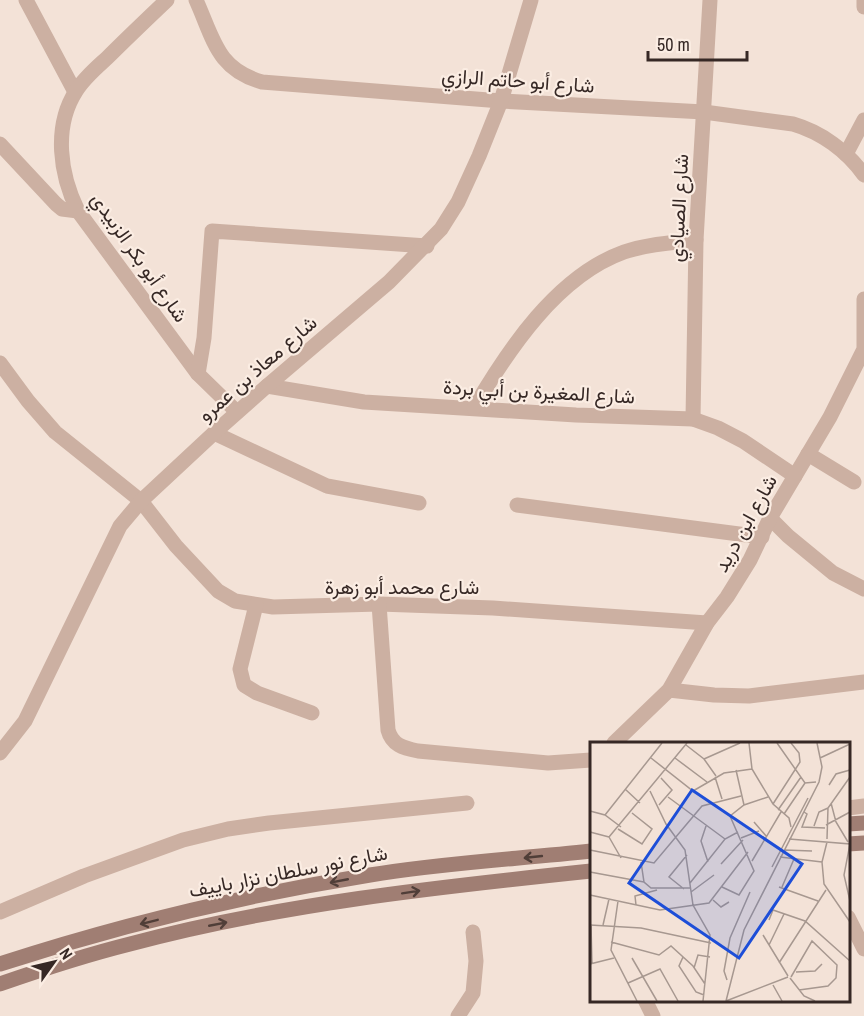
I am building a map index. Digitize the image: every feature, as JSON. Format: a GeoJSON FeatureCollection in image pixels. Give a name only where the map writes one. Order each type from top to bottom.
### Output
{"type":"FeatureCollection","features":[{"type":"Feature","properties":{"kind":"main road"},"geometry":{"type":"LineString","coordinates":[[849,824],[864,823]]}},
{"type":"Feature","properties":{"kind":"main road"},"geometry":{"type":"LineString","coordinates":[[849,844],[864,843]]}},
{"type":"Feature","properties":{"kind":"main road","name":"شارع نور سلطان نزار باييف"},"geometry":{"type":"LineString","coordinates":[[0,964],[92,936],[166,917],[359,877],[414,869],[590,851]]}},
{"type":"Feature","properties":{"kind":"main road","name":"شارع نور سلطان نزار باييف"},"geometry":{"type":"LineString","coordinates":[[0,984],[64,962],[198,928],[424,890],[590,871]]}},
{"type":"Feature","properties":{"kind":"street"},"geometry":{"type":"LineString","coordinates":[[26,0],[75,92]]}},
{"type":"Feature","properties":{"kind":"street","name":"شارع أبو بكر الزبيدي"},"geometry":{"type":"LineString","coordinates":[[167,0],[88,76],[75,92],[67,108],[64,127],[62,159],[65,181],[78,211],[198,374],[237,412]]}},
{"type":"Feature","properties":{"kind":"street","name":"شارع أبو حاتم الرازي"},"geometry":{"type":"LineString","coordinates":[[196,0],[223,58],[234,70],[247,77],[271,84],[501,101],[704,112],[806,128],[846,153],[864,175]]}},
{"type":"Feature","properties":{"kind":"street","name":"شارع الصيادي"},"geometry":{"type":"LineString","coordinates":[[693,419],[696,240],[710,0]]}},
{"type":"Feature","properties":{"kind":"street"},"geometry":{"type":"LineString","coordinates":[[864,0],[864,7]]}},
{"type":"Feature","properties":{"kind":"street","name":"شارع معاذ بن عمرو"},"geometry":{"type":"LineString","coordinates":[[0,753],[26,721],[120,526],[141,501],[237,412],[389,282],[427,246],[441,229],[454,209],[479,156],[501,101],[532,4]]}},
{"type":"Feature","properties":{"kind":"street"},"geometry":{"type":"LineString","coordinates":[[846,153],[864,120]]}},
{"type":"Feature","properties":{"kind":"street"},"geometry":{"type":"LineString","coordinates":[[0,144],[56,204],[65,210],[78,211]]}},
{"type":"Feature","properties":{"kind":"street"},"geometry":{"type":"LineString","coordinates":[[198,374],[204,338],[212,231],[427,246]]}},
{"type":"Feature","properties":{"kind":"street"},"geometry":{"type":"LineString","coordinates":[[474,408],[495,372],[523,333],[557,297],[580,277],[624,252],[645,246],[696,240]]}},
{"type":"Feature","properties":{"kind":"street","name":"شارع ابن دريد"},"geometry":{"type":"LineString","coordinates":[[615,742],[669,690],[707,623],[739,579],[770,518],[830,417],[864,349],[864,298]]}},
{"type":"Feature","properties":{"kind":"street","name":"شارع محمد أبو زهرة"},"geometry":{"type":"LineString","coordinates":[[0,363],[55,432],[141,501],[176,546],[218,591],[235,600],[256,605],[320,607],[379,604],[493,608],[707,623]]}},
{"type":"Feature","properties":{"kind":"street","name":"شارع المغيرة بن أبي بردة"},"geometry":{"type":"LineString","coordinates":[[267,386],[364,402],[576,415],[693,419],[743,441],[795,476]]}},
{"type":"Feature","properties":{"kind":"street"},"geometry":{"type":"LineString","coordinates":[[214,433],[327,486],[419,503]]}},
{"type":"Feature","properties":{"kind":"street"},"geometry":{"type":"LineString","coordinates":[[808,454],[854,482]]}},
{"type":"Feature","properties":{"kind":"street"},"geometry":{"type":"LineString","coordinates":[[517,505],[762,537]]}},
{"type":"Feature","properties":{"kind":"street"},"geometry":{"type":"LineString","coordinates":[[770,518],[833,573],[864,589]]}},
{"type":"Feature","properties":{"kind":"street"},"geometry":{"type":"LineString","coordinates":[[379,604],[388,730],[390,738],[397,746],[418,751],[548,763],[590,760]]}},
{"type":"Feature","properties":{"kind":"street"},"geometry":{"type":"LineString","coordinates":[[256,605],[240,669],[244,685],[258,693],[312,713]]}},
{"type":"Feature","properties":{"kind":"street"},"geometry":{"type":"LineString","coordinates":[[669,690],[749,696],[864,682]]}},
{"type":"Feature","properties":{"kind":"street"},"geometry":{"type":"LineString","coordinates":[[0,912],[84,876],[183,840],[228,829],[467,803]]}},
{"type":"Feature","properties":{"kind":"street"},"geometry":{"type":"LineString","coordinates":[[849,808],[864,806]]}},
{"type":"Feature","properties":{"kind":"street"},"geometry":{"type":"LineString","coordinates":[[849,920],[858,949]]}},
{"type":"Feature","properties":{"kind":"street"},"geometry":{"type":"LineString","coordinates":[[458,1016],[473,993],[476,961],[473,932]]}},
{"type":"Feature","properties":{"kind":"street"},"geometry":{"type":"LineString","coordinates":[[646,1001],[653,1016]]}}]}
